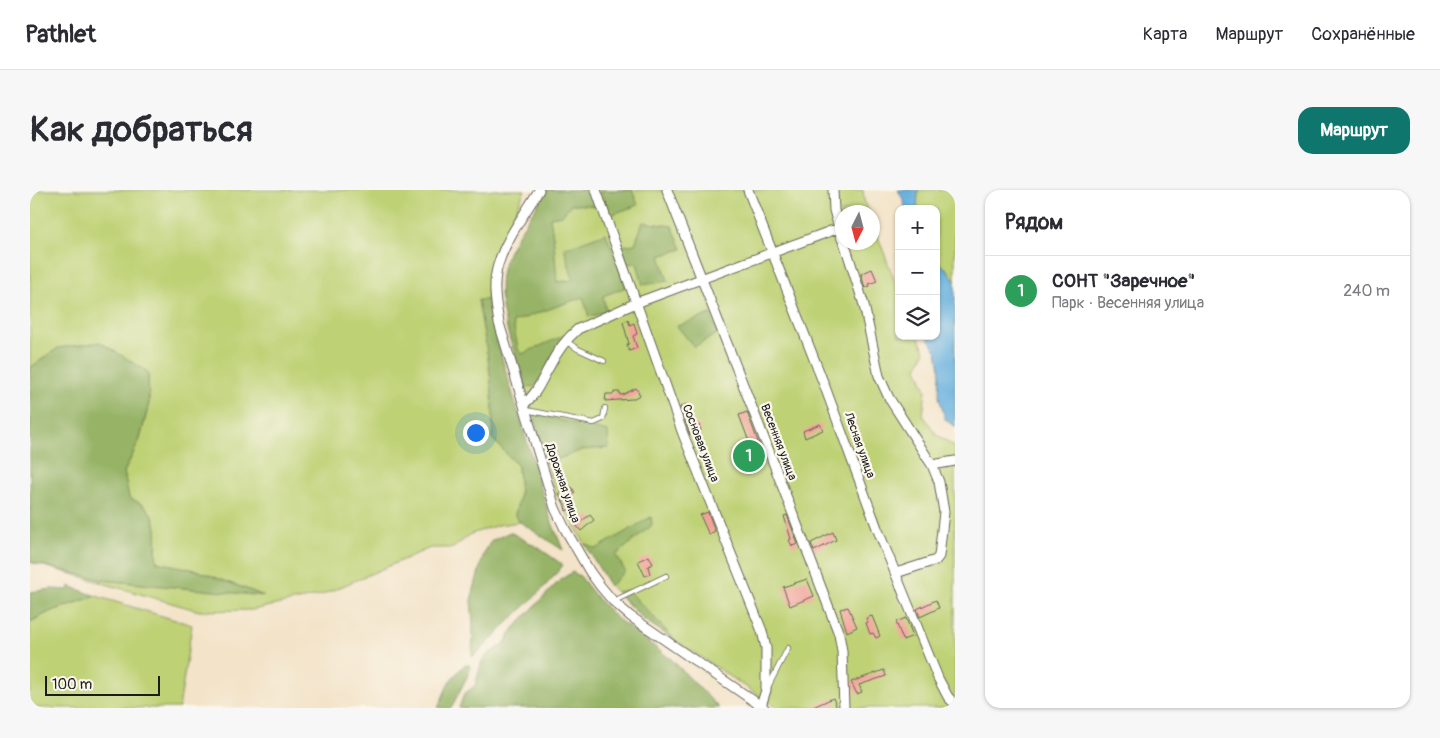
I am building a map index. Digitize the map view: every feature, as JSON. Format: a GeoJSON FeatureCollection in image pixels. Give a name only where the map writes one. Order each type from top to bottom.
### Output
{"type":"FeatureCollection","features":[{"type":"Feature","properties":{"kind":"street","name":"Дорожная улица"},"geometry":{"type":"LineString","coordinates":[[539,190],[504,249],[495,282],[495,300],[499,323],[555,508],[590,572],[613,602],[630,616],[763,707]]}},
{"type":"Feature","properties":{"kind":"street","name":"Сосновая улица"},"geometry":{"type":"LineString","coordinates":[[596,190],[683,434],[762,631],[766,648],[766,690],[763,707]]}},
{"type":"Feature","properties":{"kind":"street","name":"Весенняя улица"},"geometry":{"type":"LineString","coordinates":[[667,190],[839,634],[842,651],[844,708]]}},
{"type":"Feature","properties":{"kind":"street","name":"Лесная улица"},"geometry":{"type":"LineString","coordinates":[[748,190],[825,387],[876,528],[938,678],[948,698],[955,704]]}},
{"type":"Feature","properties":{"kind":"street"},"geometry":{"type":"LineString","coordinates":[[833,190],[835,214]]}},
{"type":"Feature","properties":{"kind":"street"},"geometry":{"type":"LineString","coordinates":[[525,407],[536,393],[548,368],[578,329],[636,303],[835,229]]}},
{"type":"Feature","properties":{"kind":"street"},"geometry":{"type":"LineString","coordinates":[[846,250],[864,305],[879,376],[889,398],[932,465],[939,482],[944,512],[939,556],[936,560],[896,573]]}},
{"type":"Feature","properties":{"kind":"street"},"geometry":{"type":"LineString","coordinates":[[932,465],[955,460]]}},
{"type":"Feature","properties":{"kind":"lane"},"geometry":{"type":"LineString","coordinates":[[567,342],[604,360]]}},
{"type":"Feature","properties":{"kind":"lane"},"geometry":{"type":"LineString","coordinates":[[525,407],[594,423],[603,419],[605,408]]}},
{"type":"Feature","properties":{"kind":"lane"},"geometry":{"type":"LineString","coordinates":[[613,602],[666,576]]}},
{"type":"Feature","properties":{"kind":"lane"},"geometry":{"type":"LineString","coordinates":[[766,690],[788,648]]}},
{"type":"Feature","properties":{"kind":"green space"},"geometry":{"type":"Polygon","coordinates":[[[30,190],[525,190],[495,257],[488,278],[487,300],[478,301],[487,352],[493,404],[492,438],[518,466],[520,494],[515,515],[520,522],[498,525],[471,534],[453,548],[430,548],[322,595],[252,610],[199,611],[30,562],[102,580],[262,595],[196,570],[157,562],[156,529],[153,517],[148,509],[129,498],[124,472],[140,439],[149,403],[148,372],[58,348],[30,368],[30,190]]]}},
{"type":"Feature","properties":{"kind":"green space"},"geometry":{"type":"Polygon","coordinates":[[[547,190],[863,190],[866,205],[835,205],[835,250],[880,250],[880,242],[895,282],[895,340],[920,340],[925,351],[917,368],[926,390],[923,415],[936,434],[955,447],[955,708],[778,708],[643,619],[610,586],[556,495],[540,445],[500,294],[503,265],[510,249],[547,190]]]}},
{"type":"Feature","properties":{"kind":"green space"},"geometry":{"type":"Polygon","coordinates":[[[547,190],[593,190],[596,206],[571,204],[562,215],[550,217],[557,282],[573,280],[564,247],[606,233],[626,287],[603,296],[606,311],[589,317],[583,297],[513,322],[518,349],[522,354],[565,335],[567,336],[538,386],[526,387],[502,309],[501,277],[504,263],[513,244],[547,190]]]}},
{"type":"Feature","properties":{"kind":"green space"},"geometry":{"type":"Polygon","coordinates":[[[600,190],[632,190],[638,205],[610,215],[600,190]]]}},
{"type":"Feature","properties":{"kind":"green space"},"geometry":{"type":"Polygon","coordinates":[[[918,190],[951,190],[955,194],[955,281],[948,270],[940,264],[940,205],[917,205],[918,190]]]}},
{"type":"Feature","properties":{"kind":"green space"},"geometry":{"type":"Polygon","coordinates":[[[643,222],[672,226],[682,249],[660,256],[668,281],[643,285],[637,263],[628,264],[621,246],[635,244],[643,222]]]}},
{"type":"Feature","properties":{"kind":"green space"},"geometry":{"type":"Polygon","coordinates":[[[478,300],[487,300],[503,362],[549,515],[563,550],[520,522],[515,515],[520,494],[518,466],[492,438],[493,404],[478,300]]]}},
{"type":"Feature","properties":{"kind":"green space"},"geometry":{"type":"Polygon","coordinates":[[[711,314],[717,334],[694,347],[677,326],[711,314]]]}},
{"type":"Feature","properties":{"kind":"green space"},"geometry":{"type":"Polygon","coordinates":[[[100,342],[148,372],[149,403],[140,439],[124,472],[129,498],[148,509],[153,517],[156,529],[157,562],[196,570],[264,596],[102,580],[30,562],[30,368],[58,348],[100,342]]]}},
{"type":"Feature","properties":{"kind":"green space"},"geometry":{"type":"Polygon","coordinates":[[[533,413],[608,432],[609,448],[582,450],[546,464],[533,413]]]}},
{"type":"Feature","properties":{"kind":"green space"},"geometry":{"type":"Polygon","coordinates":[[[651,517],[652,525],[616,555],[625,571],[610,586],[584,543],[596,549],[651,517]]]}},
{"type":"Feature","properties":{"kind":"green space"},"geometry":{"type":"Polygon","coordinates":[[[510,532],[539,548],[563,565],[536,596],[472,657],[473,622],[471,600],[484,553],[491,541],[510,532]]]}},
{"type":"Feature","properties":{"kind":"green space"},"geometry":{"type":"Polygon","coordinates":[[[572,572],[580,576],[615,617],[672,660],[719,708],[459,708],[464,694],[475,686],[482,661],[488,654],[503,645],[514,628],[559,581],[572,572]]]}},
{"type":"Feature","properties":{"kind":"green space"},"geometry":{"type":"Polygon","coordinates":[[[69,586],[96,596],[49,612],[30,622],[30,592],[52,589],[69,590],[69,586]]]}},
{"type":"Feature","properties":{"kind":"green space"},"geometry":{"type":"Polygon","coordinates":[[[628,590],[675,640],[643,619],[617,592],[628,590]]]}},
{"type":"Feature","properties":{"kind":"green space"},"geometry":{"type":"Polygon","coordinates":[[[96,596],[192,625],[179,708],[30,708],[30,622],[49,612],[96,596]]]}},
{"type":"Feature","properties":{"kind":"green space"},"geometry":{"type":"Polygon","coordinates":[[[464,665],[470,665],[469,673],[451,708],[438,708],[449,682],[464,665]]]}},
{"type":"Feature","properties":{"kind":"water"},"geometry":{"type":"Polygon","coordinates":[[[898,190],[918,190],[917,205],[904,205],[898,190]]]}},
{"type":"Feature","properties":{"kind":"water"},"geometry":{"type":"Polygon","coordinates":[[[940,264],[948,270],[955,281],[955,427],[945,419],[939,397],[940,369],[937,352],[930,340],[940,340],[940,264]]]}},
{"type":"Feature","properties":{"kind":"building"},"geometry":{"type":"Polygon","coordinates":[[[872,269],[877,281],[865,288],[861,274],[872,269]]]}},
{"type":"Feature","properties":{"kind":"building"},"geometry":{"type":"Polygon","coordinates":[[[628,320],[630,325],[634,323],[637,334],[633,336],[637,348],[629,351],[623,322],[628,320]]]}},
{"type":"Feature","properties":{"kind":"building"},"geometry":{"type":"Polygon","coordinates":[[[636,388],[640,395],[632,399],[605,401],[606,394],[620,392],[620,395],[622,395],[636,388]]]}},
{"type":"Feature","properties":{"kind":"building"},"geometry":{"type":"Polygon","coordinates":[[[686,404],[696,426],[699,425],[701,431],[690,435],[680,407],[686,404]]]}},
{"type":"Feature","properties":{"kind":"building"},"geometry":{"type":"Polygon","coordinates":[[[747,412],[759,444],[751,447],[739,415],[747,412]]]}},
{"type":"Feature","properties":{"kind":"building"},"geometry":{"type":"Polygon","coordinates":[[[820,424],[823,430],[805,438],[803,431],[820,424]]]}},
{"type":"Feature","properties":{"kind":"building"},"geometry":{"type":"Polygon","coordinates":[[[572,487],[575,493],[572,495],[576,507],[566,511],[559,494],[572,487]]]}},
{"type":"Feature","properties":{"kind":"building"},"geometry":{"type":"Polygon","coordinates":[[[708,512],[715,531],[709,535],[700,515],[708,512]]]}},
{"type":"Feature","properties":{"kind":"building"},"geometry":{"type":"Polygon","coordinates":[[[590,515],[594,520],[581,531],[576,525],[590,515]]]}},
{"type":"Feature","properties":{"kind":"building"},"geometry":{"type":"Polygon","coordinates":[[[787,515],[798,544],[792,546],[784,516],[787,515]]]}},
{"type":"Feature","properties":{"kind":"building"},"geometry":{"type":"Polygon","coordinates":[[[833,532],[836,540],[814,551],[811,543],[833,532]]]}},
{"type":"Feature","properties":{"kind":"building"},"geometry":{"type":"Polygon","coordinates":[[[649,556],[653,564],[648,566],[650,574],[645,576],[638,561],[649,556]]]}},
{"type":"Feature","properties":{"kind":"building"},"geometry":{"type":"Polygon","coordinates":[[[807,579],[814,596],[790,606],[783,587],[807,579]]]}},
{"type":"Feature","properties":{"kind":"building"},"geometry":{"type":"Polygon","coordinates":[[[936,600],[939,608],[920,617],[917,609],[936,600]]]}},
{"type":"Feature","properties":{"kind":"building"},"geometry":{"type":"Polygon","coordinates":[[[848,607],[857,627],[847,632],[840,609],[848,607]]]}},
{"type":"Feature","properties":{"kind":"building"},"geometry":{"type":"Polygon","coordinates":[[[872,616],[880,636],[876,638],[873,633],[870,634],[866,623],[868,622],[866,618],[872,616]]]}},
{"type":"Feature","properties":{"kind":"building"},"geometry":{"type":"Polygon","coordinates":[[[906,618],[913,636],[903,640],[896,622],[906,618]]]}},
{"type":"Feature","properties":{"kind":"building"},"geometry":{"type":"Polygon","coordinates":[[[884,670],[886,676],[859,685],[862,692],[857,694],[851,682],[884,670]]]}},
{"type":"Feature","properties":{"kind":"building"},"geometry":{"type":"Polygon","coordinates":[[[833,698],[837,708],[811,708],[833,698]]]}},
{"type":"Feature","properties":{"kind":"place","name":"СОНТ \"Заречное\""},"geometry":{"type":"Point","coordinates":[749,456]}}]}
